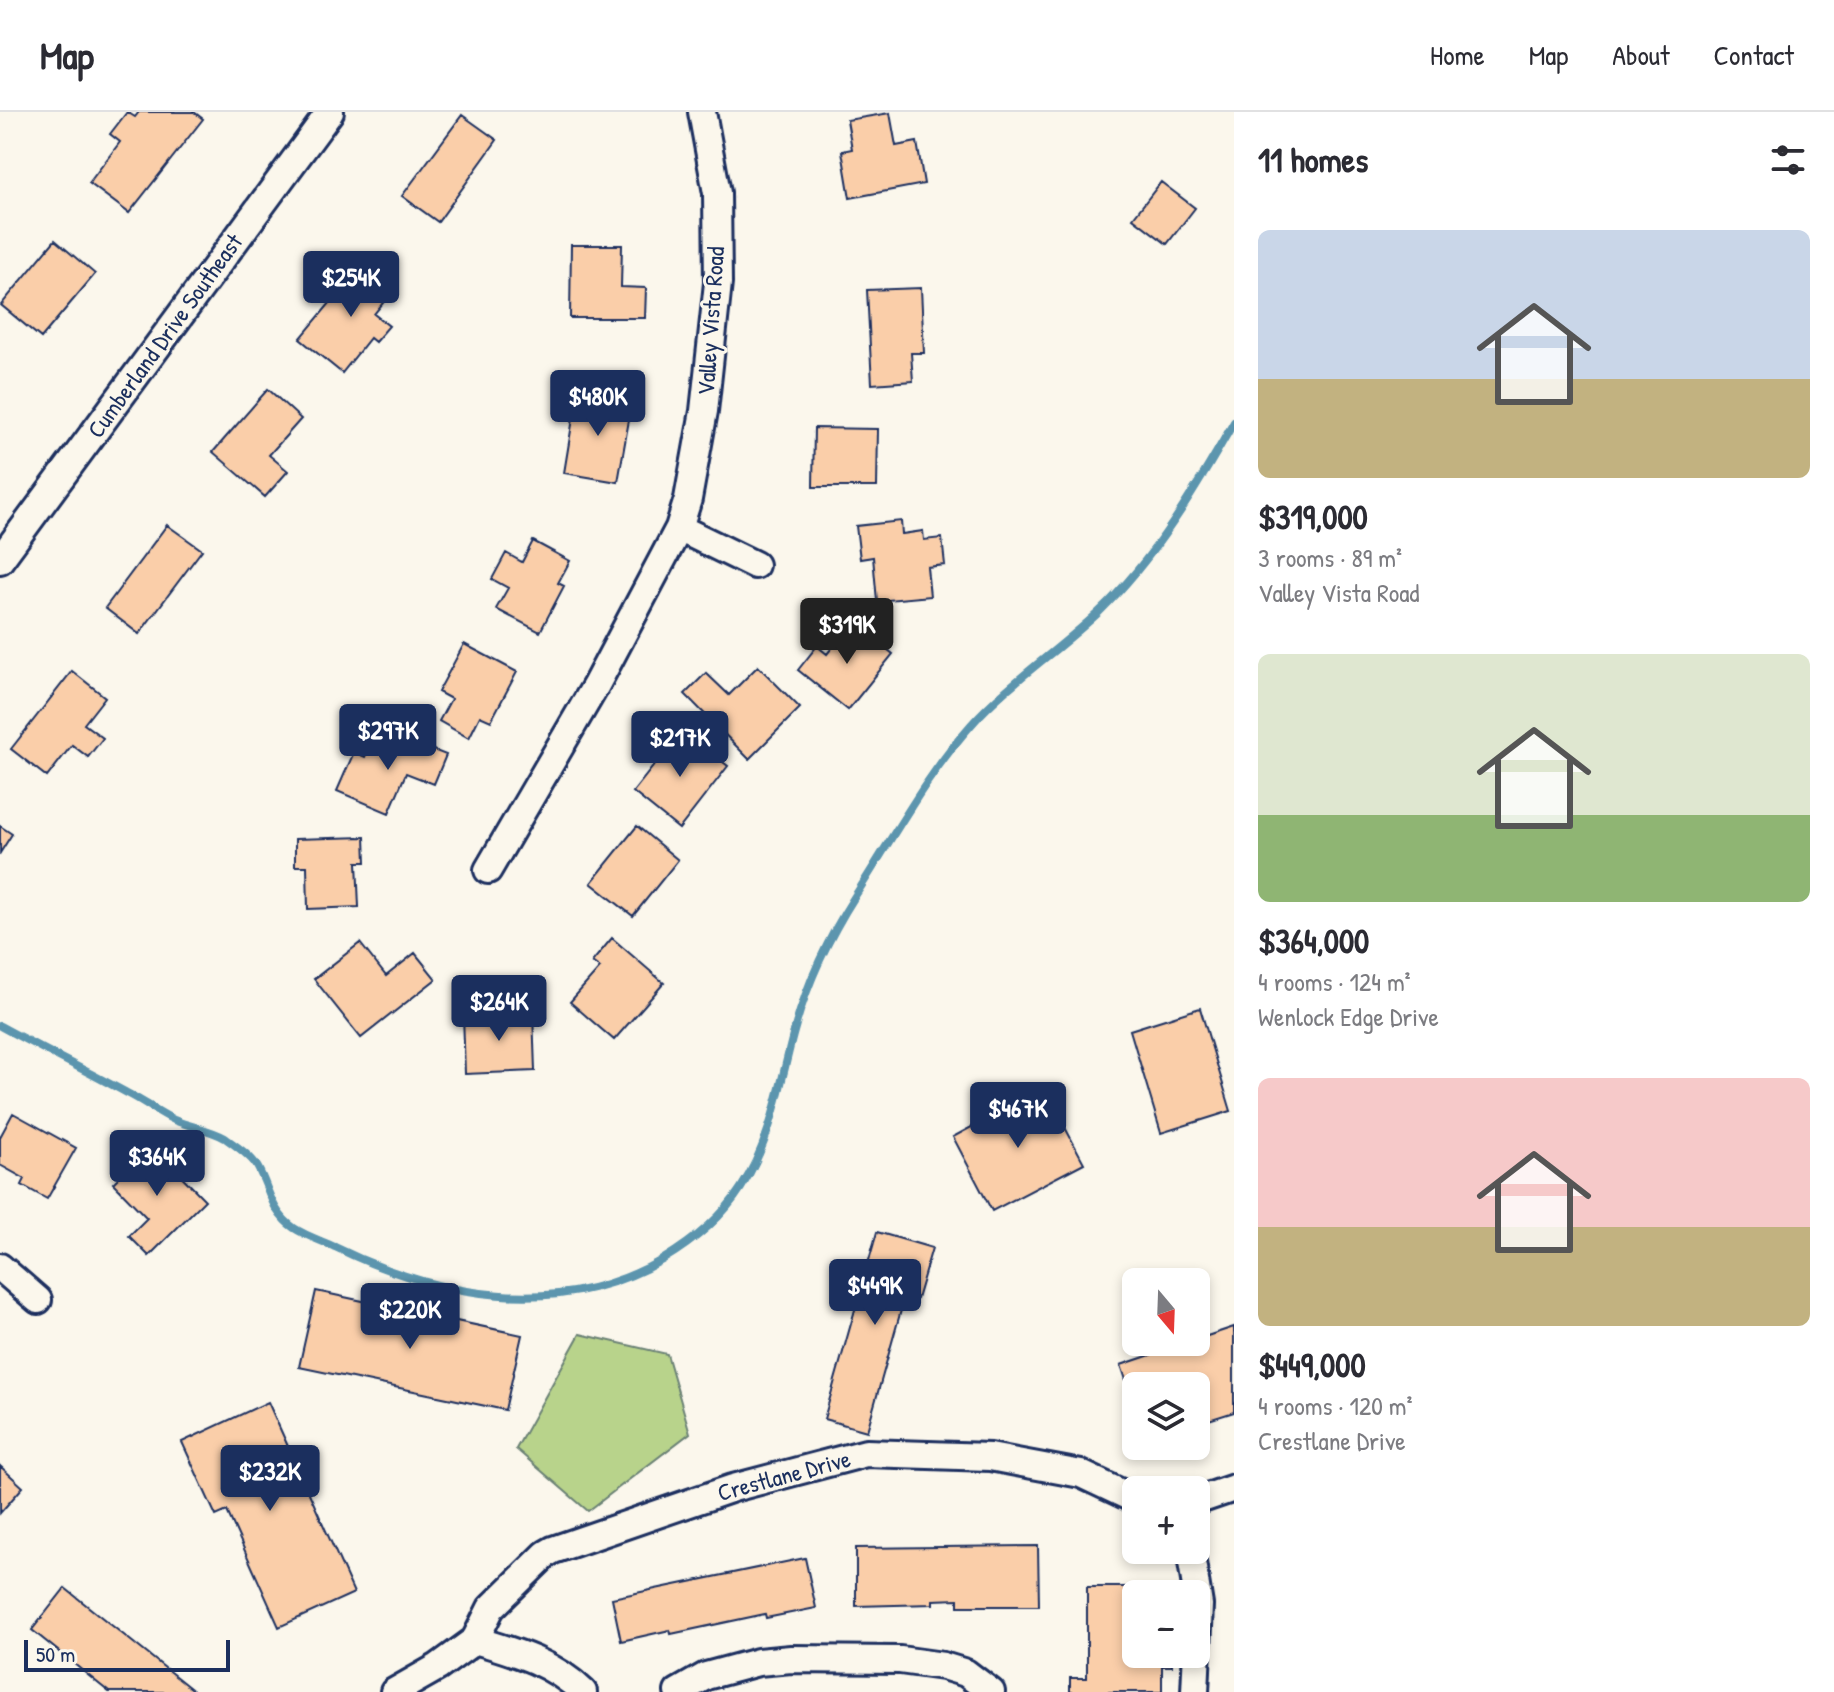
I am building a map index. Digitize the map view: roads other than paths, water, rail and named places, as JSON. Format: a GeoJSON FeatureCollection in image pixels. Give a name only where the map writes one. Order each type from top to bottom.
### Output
{"type":"FeatureCollection","features":[{"type":"Feature","properties":{"kind":"street","name":"Cumberland Drive Southeast"},"geometry":{"type":"LineString","coordinates":[[0,560],[330,112]]}},
{"type":"Feature","properties":{"kind":"street","name":"Valley Vista Road"},"geometry":{"type":"LineString","coordinates":[[488,870],[596,685],[679,528],[688,499],[702,425],[718,283],[717,193],[702,112]]}},
{"type":"Feature","properties":{"kind":"street"},"geometry":{"type":"LineString","coordinates":[[679,528],[755,565]]}},
{"type":"Feature","properties":{"kind":"street"},"geometry":{"type":"LineString","coordinates":[[0,1267],[38,1300]]}},
{"type":"Feature","properties":{"kind":"street","name":"Crestlane Drive"},"geometry":{"type":"LineString","coordinates":[[394,1692],[438,1667],[475,1640],[491,1608],[546,1554],[733,1488],[866,1453],[990,1457],[1081,1474],[1122,1493]]}},
{"type":"Feature","properties":{"kind":"street"},"geometry":{"type":"LineString","coordinates":[[1210,1496],[1234,1488]]}},
{"type":"Feature","properties":{"kind":"street"},"geometry":{"type":"LineString","coordinates":[[1192,1564],[1199,1605],[1195,1692]]}},
{"type":"Feature","properties":{"kind":"street"},"geometry":{"type":"LineString","coordinates":[[475,1640],[540,1660],[571,1680],[583,1692]]}},
{"type":"Feature","properties":{"kind":"street"},"geometry":{"type":"LineString","coordinates":[[678,1692],[706,1676],[758,1662],[802,1659],[900,1660],[943,1666],[966,1673],[991,1692]]}},
{"type":"Feature","properties":{"kind":"waterway"},"geometry":{"type":"LineString","coordinates":[[0,1026],[174,1120],[225,1138],[256,1164],[280,1215],[294,1228],[414,1279],[498,1295],[540,1295],[582,1290],[623,1279],[662,1260],[716,1219],[751,1170],[767,1133],[798,1016],[818,963],[845,913],[924,786],[985,710],[1099,612],[1138,569],[1189,497],[1234,422]]}}]}
